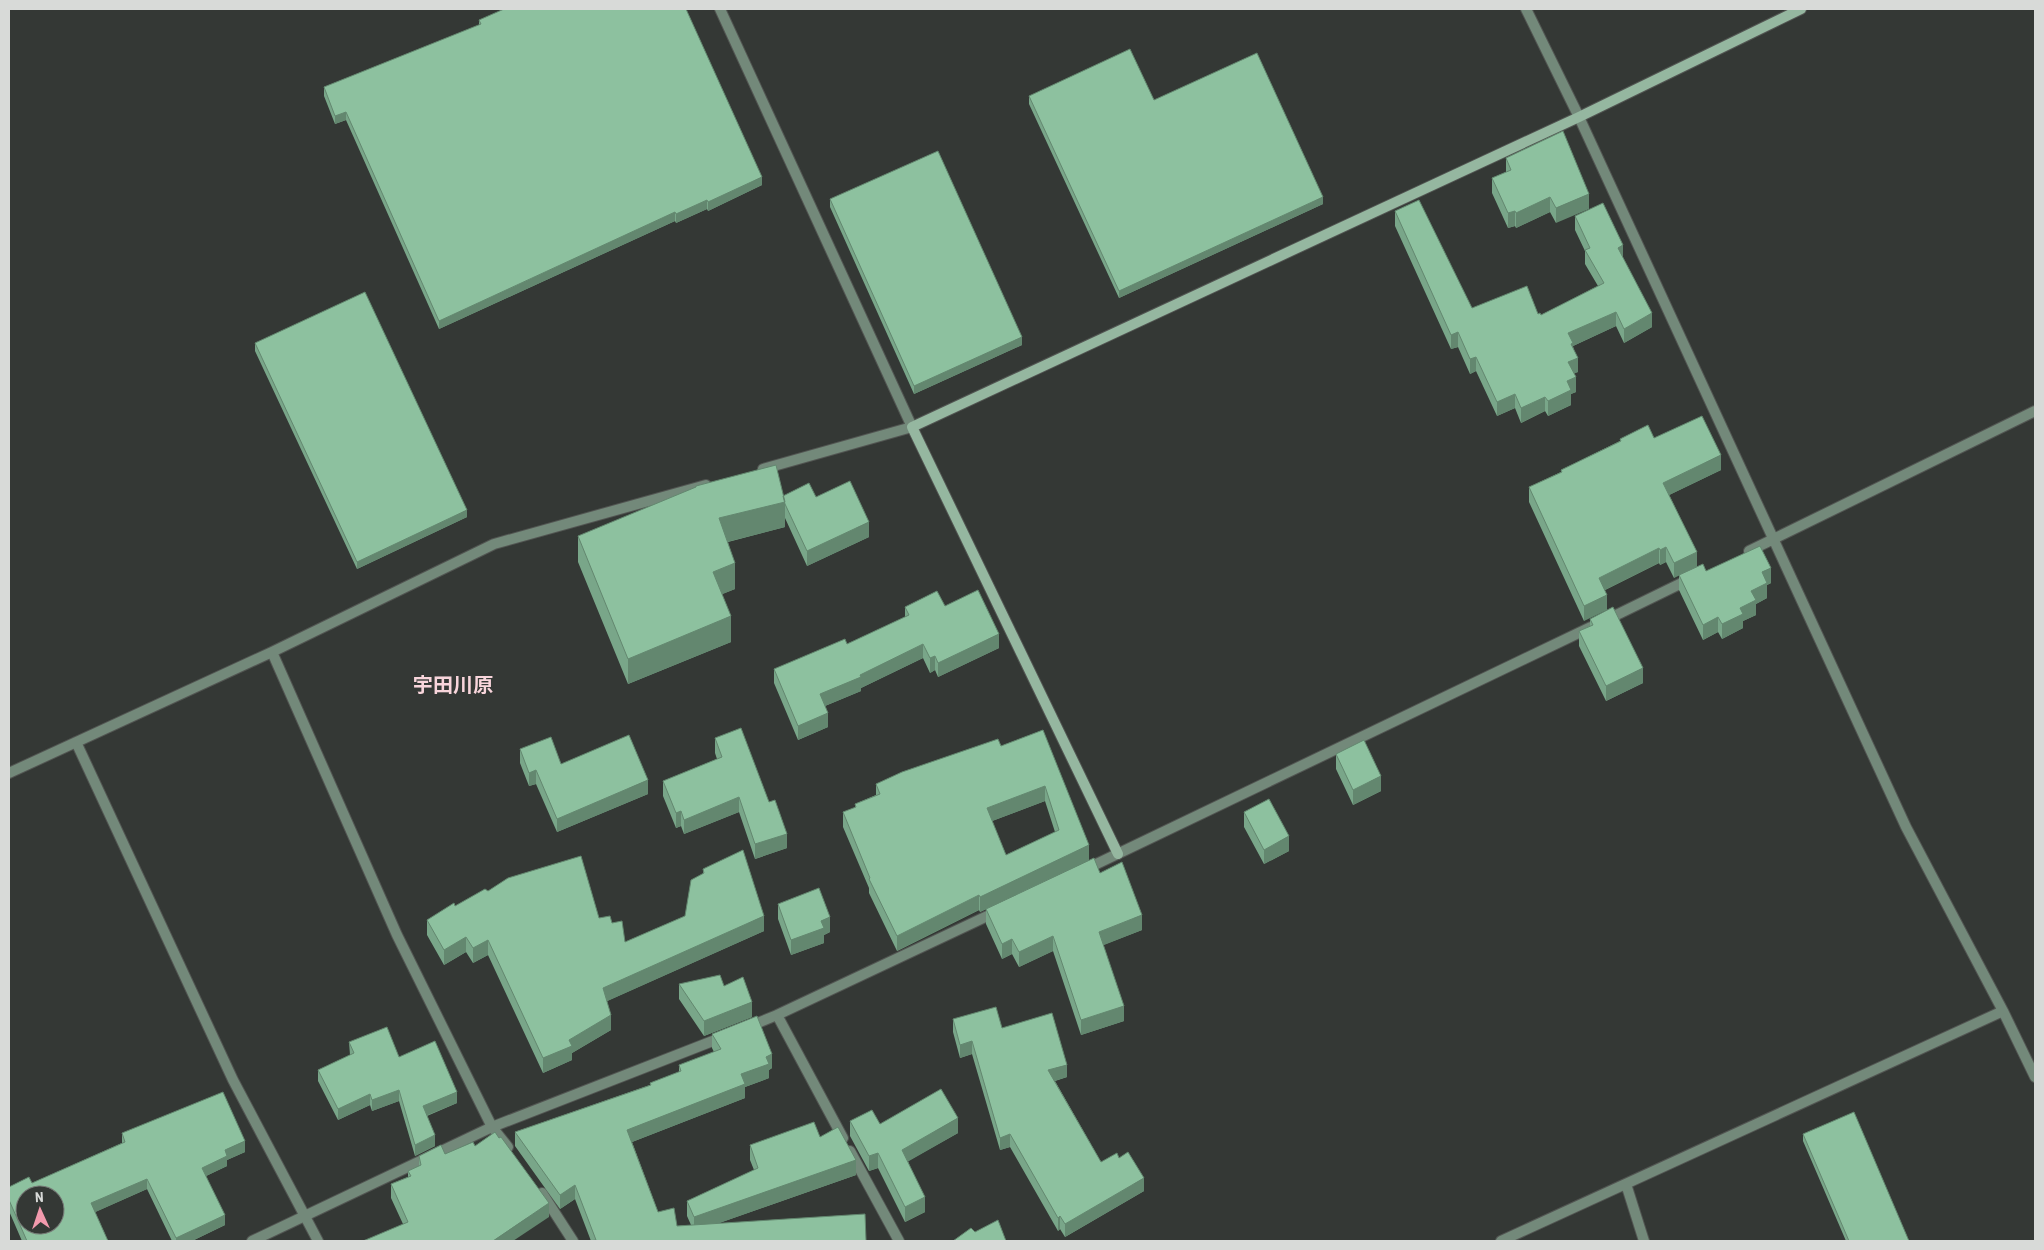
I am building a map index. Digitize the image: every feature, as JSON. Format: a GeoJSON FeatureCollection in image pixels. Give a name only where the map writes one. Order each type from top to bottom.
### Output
{"type":"FeatureCollection","features":[{"type":"Feature","properties":{"kind":"street"},"geometry":{"type":"LineString","coordinates":[[720,9],[912,427],[1118,854]]}},
{"type":"Feature","properties":{"kind":"street"},"geometry":{"type":"LineString","coordinates":[[1526,9],[1579,117],[1906,827],[2003,1011],[2035,1077]]}},
{"type":"Feature","properties":{"kind":"street"},"geometry":{"type":"LineString","coordinates":[[750,473],[912,427],[1579,117],[1801,9]]}},
{"type":"Feature","properties":{"kind":"street"},"geometry":{"type":"LineString","coordinates":[[1738,556],[2035,412]]}},
{"type":"Feature","properties":{"kind":"street"},"geometry":{"type":"LineString","coordinates":[[9,773],[272,652],[494,544],[712,483]]}},
{"type":"Feature","properties":{"kind":"street"},"geometry":{"type":"LineString","coordinates":[[1073,875],[1702,573]]}},
{"type":"Feature","properties":{"kind":"street"},"geometry":{"type":"LineString","coordinates":[[272,652],[397,936],[492,1127],[514,1156]]}},
{"type":"Feature","properties":{"kind":"street"},"geometry":{"type":"LineString","coordinates":[[76,742],[233,1080],[318,1241]]}},
{"type":"Feature","properties":{"kind":"street"},"geometry":{"type":"LineString","coordinates":[[252,1241],[492,1127],[777,1015],[1011,905]]}},
{"type":"Feature","properties":{"kind":"street"},"geometry":{"type":"LineString","coordinates":[[1501,1241],[2003,1011]]}},
{"type":"Feature","properties":{"kind":"street"},"geometry":{"type":"LineString","coordinates":[[777,1015],[898,1241]]}},
{"type":"Feature","properties":{"kind":"street"},"geometry":{"type":"LineString","coordinates":[[1626,1184],[1644,1241]]}},
{"type":"Feature","properties":{"kind":"street"},"geometry":{"type":"LineString","coordinates":[[536,1186],[573,1241]]}},
{"type":"Feature","properties":{"kind":"building"},"geometry":{"type":"Polygon","coordinates":[[[504,9],[686,9],[762,177],[708,202],[707,200],[676,214],[675,212],[439,321],[346,112],[335,116],[324,87],[481,24],[479,20],[504,9]]]}},
{"type":"Feature","properties":{"kind":"building"},"geometry":{"type":"Polygon","coordinates":[[[1130,49],[1154,100],[1257,53],[1323,197],[1119,291],[1029,96],[1130,49]]]}},
{"type":"Feature","properties":{"kind":"building"},"geometry":{"type":"Polygon","coordinates":[[[1563,131],[1589,194],[1556,208],[1550,197],[1516,213],[1515,211],[1508,213],[1492,178],[1511,170],[1506,158],[1563,131]]]}},
{"type":"Feature","properties":{"kind":"building"},"geometry":{"type":"Polygon","coordinates":[[[938,151],[1022,337],[914,386],[830,199],[938,151]]]}},
{"type":"Feature","properties":{"kind":"building"},"geometry":{"type":"Polygon","coordinates":[[[1419,200],[1472,308],[1527,286],[1538,314],[1540,313],[1541,315],[1604,283],[1585,250],[1590,248],[1575,216],[1603,203],[1623,245],[1618,248],[1652,313],[1624,329],[1616,312],[1568,333],[1578,358],[1568,362],[1576,377],[1567,381],[1571,390],[1548,401],[1545,397],[1521,408],[1515,394],[1497,402],[1476,357],[1470,359],[1458,332],[1451,335],[1395,211],[1419,200]]]}},
{"type":"Feature","properties":{"kind":"building"},"geometry":{"type":"Polygon","coordinates":[[[365,292],[467,510],[357,562],[255,343],[365,292]]]}},
{"type":"Feature","properties":{"kind":"building"},"geometry":{"type":"Polygon","coordinates":[[[1702,416],[1721,455],[1663,483],[1697,552],[1674,563],[1666,547],[1660,550],[1659,548],[1599,578],[1607,595],[1584,606],[1529,487],[1562,472],[1561,470],[1621,441],[1620,439],[1648,425],[1654,438],[1702,416]]]}},
{"type":"Feature","properties":{"kind":"building"},"geometry":{"type":"Polygon","coordinates":[[[776,465],[785,502],[719,518],[735,563],[713,572],[731,616],[628,659],[578,536],[696,486],[776,465]]]}},
{"type":"Feature","properties":{"kind":"building"},"geometry":{"type":"Polygon","coordinates":[[[850,481],[869,522],[807,551],[783,496],[809,483],[816,497],[850,481]]]}},
{"type":"Feature","properties":{"kind":"building"},"geometry":{"type":"Polygon","coordinates":[[[1760,546],[1771,568],[1762,572],[1767,583],[1751,591],[1756,600],[1740,608],[1743,614],[1722,624],[1718,617],[1703,625],[1679,575],[1703,564],[1706,571],[1760,546]]]}},
{"type":"Feature","properties":{"kind":"building"},"geometry":{"type":"Polygon","coordinates":[[[978,590],[999,634],[938,663],[935,656],[930,658],[923,644],[860,675],[861,677],[820,694],[828,713],[798,726],[774,669],[845,639],[847,644],[909,615],[905,607],[937,591],[945,606],[978,590]]]}},
{"type":"Feature","properties":{"kind":"building"},"geometry":{"type":"Polygon","coordinates":[[[1613,607],[1643,668],[1606,686],[1579,631],[1593,625],[1590,619],[1613,607]]]}},
{"type":"Feature","properties":{"kind":"building"},"geometry":{"type":"Polygon","coordinates":[[[741,728],[769,802],[775,800],[787,834],[755,844],[739,797],[684,820],[681,811],[676,813],[663,781],[722,757],[715,738],[741,728]]]}},
{"type":"Feature","properties":{"kind":"building"},"geometry":{"type":"Polygon","coordinates":[[[1043,730],[1089,845],[980,897],[979,895],[897,936],[869,879],[843,812],[856,807],[855,804],[880,794],[876,784],[902,772],[998,739],[1001,746],[1043,730]],[[1045,786],[987,808],[1006,855],[1059,830],[1045,786]]]}},
{"type":"Feature","properties":{"kind":"building"},"geometry":{"type":"Polygon","coordinates":[[[629,735],[648,780],[557,819],[536,770],[529,773],[520,749],[551,737],[561,764],[629,735]]]}},
{"type":"Feature","properties":{"kind":"building"},"geometry":{"type":"Polygon","coordinates":[[[1364,740],[1381,776],[1353,790],[1336,754],[1364,740]]]}},
{"type":"Feature","properties":{"kind":"building"},"geometry":{"type":"Polygon","coordinates":[[[1269,799],[1289,836],[1264,850],[1244,812],[1269,799]]]}},
{"type":"Feature","properties":{"kind":"building"},"geometry":{"type":"Polygon","coordinates":[[[743,850],[764,916],[603,988],[611,1015],[569,1040],[572,1046],[543,1058],[488,940],[473,948],[466,937],[444,950],[427,920],[454,903],[455,906],[485,889],[488,891],[508,878],[581,856],[599,918],[610,916],[612,923],[622,921],[625,942],[685,916],[691,880],[704,873],[703,869],[743,850]]]}},
{"type":"Feature","properties":{"kind":"building"},"geometry":{"type":"Polygon","coordinates":[[[1094,858],[1100,873],[1122,862],[1142,915],[1099,932],[1124,1006],[1081,1020],[1053,936],[1019,952],[1012,939],[1002,944],[986,909],[1094,858]]]}},
{"type":"Feature","properties":{"kind":"building"},"geometry":{"type":"Polygon","coordinates":[[[819,888],[830,917],[821,921],[824,928],[791,940],[778,904],[819,888]]]}},
{"type":"Feature","properties":{"kind":"building"},"geometry":{"type":"Polygon","coordinates":[[[720,975],[724,986],[743,977],[752,1002],[704,1021],[679,984],[720,975]]]}},
{"type":"Feature","properties":{"kind":"building"},"geometry":{"type":"Polygon","coordinates":[[[996,1007],[1002,1028],[1052,1013],[1067,1065],[1048,1070],[1101,1162],[1117,1153],[1119,1158],[1128,1152],[1144,1178],[1065,1224],[1060,1216],[1058,1218],[1010,1134],[1000,1138],[972,1041],[960,1045],[953,1019],[996,1007]]]}},
{"type":"Feature","properties":{"kind":"building"},"geometry":{"type":"Polygon","coordinates":[[[757,1016],[772,1054],[766,1057],[769,1064],[741,1074],[745,1084],[627,1130],[658,1212],[674,1208],[677,1226],[865,1214],[867,1241],[589,1241],[596,1240],[575,1185],[560,1195],[515,1132],[651,1085],[650,1083],[681,1071],[679,1065],[721,1049],[712,1034],[757,1016]]]}},
{"type":"Feature","properties":{"kind":"building"},"geometry":{"type":"Polygon","coordinates":[[[387,1027],[399,1057],[435,1041],[457,1092],[423,1106],[435,1135],[415,1145],[399,1090],[372,1100],[370,1094],[338,1109],[318,1070],[354,1053],[349,1042],[387,1027]]]}},
{"type":"Feature","properties":{"kind":"building"},"geometry":{"type":"Polygon","coordinates":[[[941,1089],[958,1118],[902,1150],[925,1197],[905,1207],[878,1153],[869,1156],[850,1121],[872,1110],[880,1124],[941,1089]]]}},
{"type":"Feature","properties":{"kind":"building"},"geometry":{"type":"Polygon","coordinates":[[[223,1092],[245,1141],[225,1150],[227,1156],[202,1168],[225,1215],[176,1238],[147,1179],[91,1203],[108,1241],[27,1241],[24,1235],[65,1235],[65,1185],[15,1185],[15,1214],[9,1200],[9,1187],[29,1177],[32,1183],[125,1142],[122,1133],[223,1092]]]}},
{"type":"Feature","properties":{"kind":"building"},"geometry":{"type":"Polygon","coordinates":[[[1854,1112],[1909,1241],[1849,1241],[1803,1134],[1854,1112]]]}},
{"type":"Feature","properties":{"kind":"building"},"geometry":{"type":"Polygon","coordinates":[[[814,1122],[820,1137],[838,1127],[856,1160],[694,1217],[687,1201],[758,1168],[750,1145],[814,1122]]]}},
{"type":"Feature","properties":{"kind":"building"},"geometry":{"type":"Polygon","coordinates":[[[495,1132],[499,1138],[501,1137],[549,1203],[493,1241],[363,1241],[408,1222],[391,1184],[411,1176],[408,1171],[421,1165],[419,1156],[441,1145],[445,1154],[473,1142],[475,1146],[495,1132]]]}},
{"type":"Feature","properties":{"kind":"building"},"geometry":{"type":"Polygon","coordinates":[[[998,1220],[1006,1241],[953,1241],[971,1228],[975,1232],[998,1220]]]}},
{"type":"Feature","properties":{"kind":"district","name":"宇田川原"},"geometry":{"type":"Point","coordinates":[453,685]}}]}
